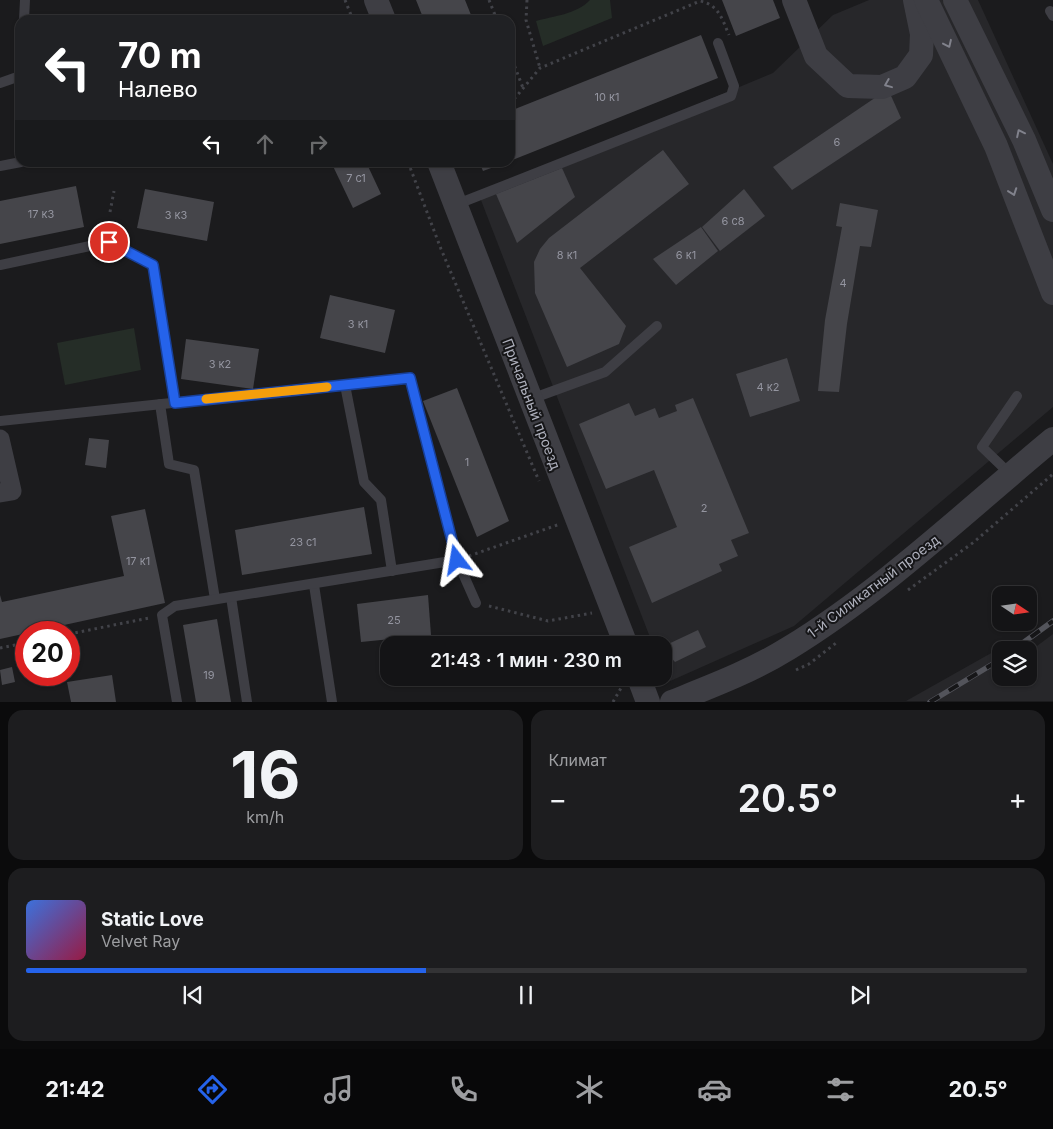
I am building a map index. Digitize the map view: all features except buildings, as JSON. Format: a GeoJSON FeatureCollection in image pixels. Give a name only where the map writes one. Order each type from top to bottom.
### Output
{"type":"FeatureCollection","features":[{"type":"Feature","properties":{"kind":"street"},"geometry":{"type":"LineString","coordinates":[[376,0],[382,15]]}},
{"type":"Feature","properties":{"kind":"street"},"geometry":{"type":"LineString","coordinates":[[794,0],[816,56],[848,86],[882,87],[905,77],[921,55],[922,34],[915,0]]}},
{"type":"Feature","properties":{"kind":"street"},"geometry":{"type":"LineString","coordinates":[[926,0],[996,146],[1053,293]]}},
{"type":"Feature","properties":{"kind":"street"},"geometry":{"type":"LineString","coordinates":[[955,0],[1024,140],[1053,210]]}},
{"type":"Feature","properties":{"kind":"street","name":"Причальный проезд"},"geometry":{"type":"LineString","coordinates":[[440,167],[530,399],[562,523],[621,636]]}},
{"type":"Feature","properties":{"kind":"street"},"geometry":{"type":"LineString","coordinates":[[0,439],[12,491],[0,493]]}},
{"type":"Feature","properties":{"kind":"street","name":"1-й Силикатный проезд"},"geometry":{"type":"LineString","coordinates":[[672,702],[754,667],[819,628],[914,557],[1053,439]]}},
{"type":"Feature","properties":{"kind":"street"},"geometry":{"type":"LineString","coordinates":[[635,686],[648,702]]}},
{"type":"Feature","properties":{"kind":"lane"},"geometry":{"type":"LineString","coordinates":[[24,15],[25,0]]}},
{"type":"Feature","properties":{"kind":"lane"},"geometry":{"type":"LineString","coordinates":[[455,205],[731,96],[734,86],[718,43]]}},
{"type":"Feature","properties":{"kind":"lane"},"geometry":{"type":"LineString","coordinates":[[0,83],[15,78]]}},
{"type":"Feature","properties":{"kind":"lane"},"geometry":{"type":"LineString","coordinates":[[0,166],[15,163]]}},
{"type":"Feature","properties":{"kind":"lane"},"geometry":{"type":"LineString","coordinates":[[0,265],[109,242],[153,265],[175,403]]}},
{"type":"Feature","properties":{"kind":"lane"},"geometry":{"type":"LineString","coordinates":[[530,399],[605,372],[657,326]]}},
{"type":"Feature","properties":{"kind":"lane"},"geometry":{"type":"LineString","coordinates":[[0,421],[410,378],[457,560],[476,603]]}},
{"type":"Feature","properties":{"kind":"lane"},"geometry":{"type":"LineString","coordinates":[[345,385],[364,482],[382,500],[392,571]]}},
{"type":"Feature","properties":{"kind":"lane"},"geometry":{"type":"LineString","coordinates":[[1010,474],[982,447],[1017,396]]}},
{"type":"Feature","properties":{"kind":"lane"},"geometry":{"type":"LineString","coordinates":[[160,404],[170,464],[194,470],[214,599]]}},
{"type":"Feature","properties":{"kind":"lane"},"geometry":{"type":"LineString","coordinates":[[177,702],[162,615],[175,606],[231,596],[314,585],[457,560]]}},
{"type":"Feature","properties":{"kind":"lane"},"geometry":{"type":"LineString","coordinates":[[314,585],[332,702]]}},
{"type":"Feature","properties":{"kind":"lane"},"geometry":{"type":"LineString","coordinates":[[231,596],[247,702]]}},
{"type":"Feature","properties":{"kind":"path"},"geometry":{"type":"LineString","coordinates":[[345,0],[351,15]]}},
{"type":"Feature","properties":{"kind":"path"},"geometry":{"type":"LineString","coordinates":[[489,0],[495,15]]}},
{"type":"Feature","properties":{"kind":"path"},"geometry":{"type":"LineString","coordinates":[[527,0],[526,20],[540,68]]}},
{"type":"Feature","properties":{"kind":"path"},"geometry":{"type":"LineString","coordinates":[[515,98],[540,68],[700,1],[709,2],[718,10],[730,38]]}},
{"type":"Feature","properties":{"kind":"path"},"geometry":{"type":"LineString","coordinates":[[515,67],[523,88]]}},
{"type":"Feature","properties":{"kind":"path"},"geometry":{"type":"LineString","coordinates":[[410,167],[441,249],[542,490]]}},
{"type":"Feature","properties":{"kind":"path"},"geometry":{"type":"LineString","coordinates":[[110,212],[114,191]]}},
{"type":"Feature","properties":{"kind":"path"},"geometry":{"type":"LineString","coordinates":[[457,560],[562,523]]}},
{"type":"Feature","properties":{"kind":"path"},"geometry":{"type":"LineString","coordinates":[[476,603],[548,621],[596,613],[592,604]]}},
{"type":"Feature","properties":{"kind":"path"},"geometry":{"type":"LineString","coordinates":[[80,632],[162,615]]}},
{"type":"Feature","properties":{"kind":"path"},"geometry":{"type":"LineString","coordinates":[[0,648],[15,645]]}},
{"type":"Feature","properties":{"kind":"path"},"geometry":{"type":"LineString","coordinates":[[613,702],[625,686]]}},
{"type":"Feature","properties":{"kind":"shaded area"},"geometry":{"type":"Polygon","coordinates":[[[590,0],[610,0],[612,18],[543,46],[536,21],[572,11],[585,5],[590,0]]]}},
{"type":"Feature","properties":{"kind":"shaded area"},"geometry":{"type":"Polygon","coordinates":[[[869,0],[978,0],[1053,164],[1053,407],[794,626],[672,680],[672,636],[650,636],[479,195],[773,73],[833,15],[869,0]]]}},
{"type":"Feature","properties":{"kind":"shaded area"},"geometry":{"type":"Polygon","coordinates":[[[134,328],[141,370],[65,385],[57,343],[134,328]]]}},
{"type":"Feature","properties":{"kind":"shaded area"},"geometry":{"type":"Polygon","coordinates":[[[1053,634],[1053,701],[906,701],[992,653],[992,686],[1037,686],[1037,646],[1053,634]]]}},
{"type":"Feature","properties":{"kind":"railway"},"geometry":{"type":"LineString","coordinates":[[1025,641],[1053,621]]}},
{"type":"Feature","properties":{"kind":"railway"},"geometry":{"type":"LineString","coordinates":[[930,702],[992,664]]}},
{"type":"Feature","properties":{"kind":"slow traffic"},"geometry":{"type":"LineString","coordinates":[[206,399],[327,387]]}},
{"type":"Feature","properties":{"kind":"route"},"geometry":{"type":"LineString","coordinates":[[109,242],[153,265],[175,403],[410,378],[457,560]]}}]}
